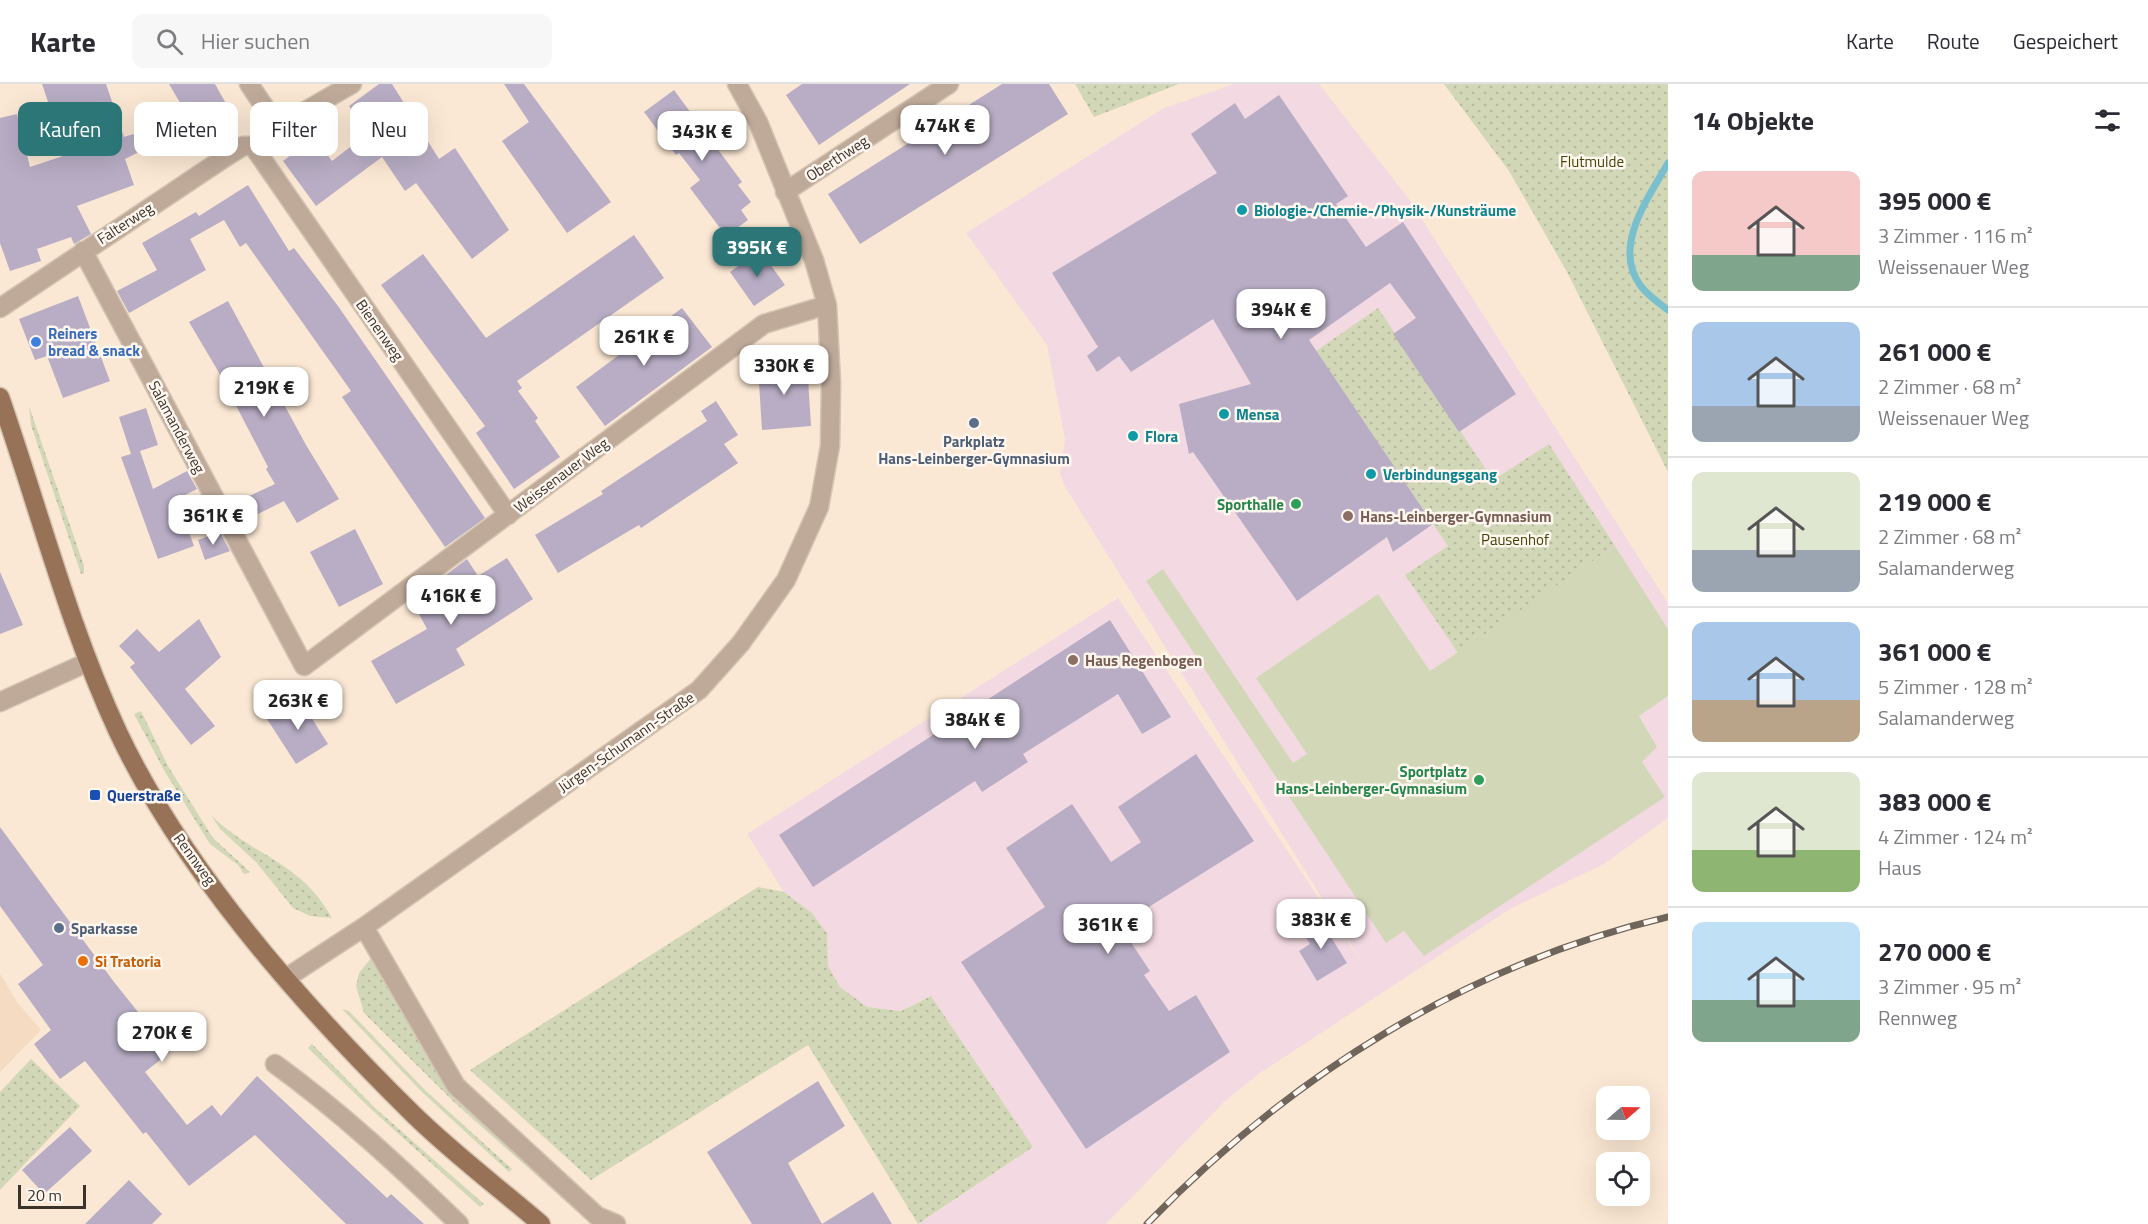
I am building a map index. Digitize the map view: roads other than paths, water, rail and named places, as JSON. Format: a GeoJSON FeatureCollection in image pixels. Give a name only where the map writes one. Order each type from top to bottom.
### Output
{"type":"FeatureCollection","features":[{"type":"Feature","properties":{"kind":"main road","name":"Rennweg"},"geometry":{"type":"LineString","coordinates":[[0,397],[88,662],[118,732],[161,811],[199,867],[286,978],[414,1115],[541,1224]]}},
{"type":"Feature","properties":{"kind":"street"},"geometry":{"type":"LineString","coordinates":[[249,84],[276,124],[288,121],[352,84]]}},
{"type":"Feature","properties":{"kind":"street","name":"Jürgen-Schumann-Straße"},"geometry":{"type":"LineString","coordinates":[[286,978],[364,927],[699,690],[741,643],[786,580],[819,507],[830,446],[831,383],[827,305],[813,260],[758,122],[737,84]]}},
{"type":"Feature","properties":{"kind":"street","name":"Oberthweg"},"geometry":{"type":"LineString","coordinates":[[785,192],[949,84]]}},
{"type":"Feature","properties":{"kind":"street","name":"Falterweg"},"geometry":{"type":"LineString","coordinates":[[0,308],[227,156],[243,146],[250,146]]}},
{"type":"Feature","properties":{"kind":"street","name":"Bienenweg"},"geometry":{"type":"LineString","coordinates":[[259,156],[508,515]]}},
{"type":"Feature","properties":{"kind":"street","name":"Salamanderweg"},"geometry":{"type":"LineString","coordinates":[[83,251],[304,666]]}},
{"type":"Feature","properties":{"kind":"street","name":"Weissenauer Weg"},"geometry":{"type":"LineString","coordinates":[[304,666],[764,324],[827,305]]}},
{"type":"Feature","properties":{"kind":"street"},"geometry":{"type":"LineString","coordinates":[[0,702],[88,662]]}},
{"type":"Feature","properties":{"kind":"street"},"geometry":{"type":"LineString","coordinates":[[364,927],[456,1086],[597,1216],[616,1224]]}},
{"type":"Feature","properties":{"kind":"street"},"geometry":{"type":"LineString","coordinates":[[275,1064],[331,1107],[459,1224]]}},
{"type":"Feature","properties":{"kind":"waterway"},"geometry":{"type":"LineString","coordinates":[[1668,163],[1636,222],[1630,254],[1632,270],[1640,285],[1668,310]]}},
{"type":"Feature","properties":{"kind":"railway"},"geometry":{"type":"LineString","coordinates":[[1147,1224],[1202,1171],[1260,1121],[1321,1075],[1385,1033],[1452,996],[1522,964],[1594,938],[1668,917]]}},
{"type":"Feature","properties":{"kind":"place","name":"Biologie-/Chemie-/Physik-/Kunsträume"},"geometry":{"type":"Point","coordinates":[1242,210]}},
{"type":"Feature","properties":{"kind":"place","name":"Reiners bread & snack"},"geometry":{"type":"Point","coordinates":[36,342]}},
{"type":"Feature","properties":{"kind":"place","name":"Mensa"},"geometry":{"type":"Point","coordinates":[1224,414]}},
{"type":"Feature","properties":{"kind":"place","name":"Parkplatz Hans-Leinberger-Gymnasium"},"geometry":{"type":"Point","coordinates":[974,423]}},
{"type":"Feature","properties":{"kind":"place","name":"Flora"},"geometry":{"type":"Point","coordinates":[1133,436]}},
{"type":"Feature","properties":{"kind":"place","name":"Verbindungsgang"},"geometry":{"type":"Point","coordinates":[1371,474]}},
{"type":"Feature","properties":{"kind":"place","name":"Sporthalle"},"geometry":{"type":"Point","coordinates":[1296,504]}},
{"type":"Feature","properties":{"kind":"place","name":"Hans-Leinberger-Gymnasium"},"geometry":{"type":"Point","coordinates":[1348,516]}},
{"type":"Feature","properties":{"kind":"place","name":"Haus Regenbogen"},"geometry":{"type":"Point","coordinates":[1073,660]}},
{"type":"Feature","properties":{"kind":"place","name":"Sportplatz Hans-Leinberger-Gymnasium"},"geometry":{"type":"Point","coordinates":[1479,780]}},
{"type":"Feature","properties":{"kind":"place","name":"Querstraße"},"geometry":{"type":"Point","coordinates":[95,795]}},
{"type":"Feature","properties":{"kind":"place","name":"Sparkasse"},"geometry":{"type":"Point","coordinates":[59,928]}},
{"type":"Feature","properties":{"kind":"place","name":"Si Tratoria"},"geometry":{"type":"Point","coordinates":[83,961]}},
{"type":"Feature","properties":{"kind":"park label","name":"Flutmulde"},"geometry":{"type":"Point","coordinates":[1592,161]}},
{"type":"Feature","properties":{"kind":"park label","name":"Pausenhof"},"geometry":{"type":"Point","coordinates":[1515,539]}}]}
